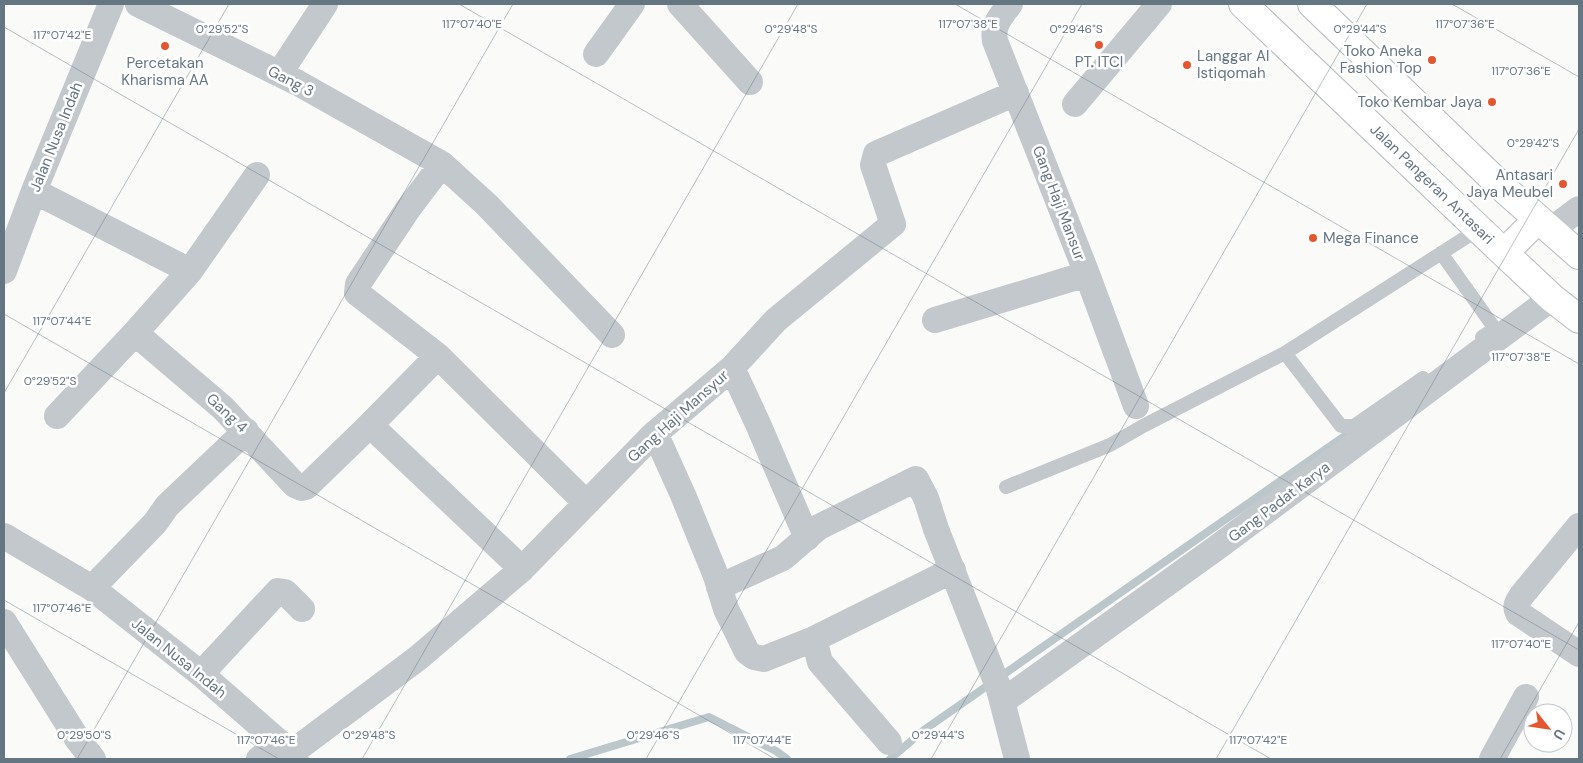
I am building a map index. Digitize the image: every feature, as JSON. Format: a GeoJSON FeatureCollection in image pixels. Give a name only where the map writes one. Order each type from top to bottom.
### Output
{"type":"FeatureCollection","features":[{"type":"Feature","properties":{"kind":"highway","name":"Jalan Pangeran Antasari"},"geometry":{"type":"LineString","coordinates":[[1243,4],[1504,253],[1552,298],[1579,320]]}},
{"type":"Feature","properties":{"kind":"highway"},"geometry":{"type":"LineString","coordinates":[[1312,4],[1503,188],[1579,255]]}},
{"type":"Feature","properties":{"kind":"highway"},"geometry":{"type":"LineString","coordinates":[[1504,253],[1544,225]]}},
{"type":"Feature","properties":{"kind":"street","name":"Jalan Nusa Indah"},"geometry":{"type":"LineString","coordinates":[[4,270],[34,191],[111,4]]}},
{"type":"Feature","properties":{"kind":"street","name":"Gang 3"},"geometry":{"type":"LineString","coordinates":[[138,4],[279,74],[442,164],[487,205],[612,336]]}},
{"type":"Feature","properties":{"kind":"street"},"geometry":{"type":"LineString","coordinates":[[279,74],[325,4]]}},
{"type":"Feature","properties":{"kind":"street"},"geometry":{"type":"LineString","coordinates":[[596,54],[632,4]]}},
{"type":"Feature","properties":{"kind":"street"},"geometry":{"type":"LineString","coordinates":[[680,4],[750,82]]}},
{"type":"Feature","properties":{"kind":"street","name":"Gang Haji Mansur"},"geometry":{"type":"LineString","coordinates":[[1010,4],[996,23],[994,36],[996,46],[1136,406]]}},
{"type":"Feature","properties":{"kind":"street"},"geometry":{"type":"LineString","coordinates":[[1075,104],[1159,4]]}},
{"type":"Feature","properties":{"kind":"street","name":"Gang Haji Mansyur"},"geometry":{"type":"LineString","coordinates":[[259,759],[289,752],[418,658],[522,570],[656,433],[732,368],[776,320],[893,224],[873,165],[876,154],[1016,94]]}},
{"type":"Feature","properties":{"kind":"street"},"geometry":{"type":"LineString","coordinates":[[442,164],[358,284],[357,293],[438,356],[586,503]]}},
{"type":"Feature","properties":{"kind":"street"},"geometry":{"type":"LineString","coordinates":[[57,416],[190,271],[257,175]]}},
{"type":"Feature","properties":{"kind":"street"},"geometry":{"type":"LineString","coordinates":[[34,191],[190,271]]}},
{"type":"Feature","properties":{"kind":"street"},"geometry":{"type":"LineString","coordinates":[[1544,225],[1579,209]]}},
{"type":"Feature","properties":{"kind":"street"},"geometry":{"type":"LineString","coordinates":[[935,320],[1086,274]]}},
{"type":"Feature","properties":{"kind":"street","name":"Gang Padat Karya"},"geometry":{"type":"LineString","coordinates":[[998,688],[1223,544],[1552,298]]}},
{"type":"Feature","properties":{"kind":"street","name":"Gang 4"},"geometry":{"type":"LineString","coordinates":[[135,333],[223,408],[295,485],[302,488],[306,487],[372,424]]}},
{"type":"Feature","properties":{"kind":"street"},"geometry":{"type":"LineString","coordinates":[[438,356],[372,424],[522,570]]}},
{"type":"Feature","properties":{"kind":"street"},"geometry":{"type":"LineString","coordinates":[[732,368],[807,538]]}},
{"type":"Feature","properties":{"kind":"street"},"geometry":{"type":"LineString","coordinates":[[92,588],[155,523],[167,506],[246,431]]}},
{"type":"Feature","properties":{"kind":"street"},"geometry":{"type":"LineString","coordinates":[[656,433],[683,495],[719,586],[726,609],[747,652],[754,657],[764,659],[771,657],[814,639],[953,570]]}},
{"type":"Feature","properties":{"kind":"street"},"geometry":{"type":"LineString","coordinates":[[719,586],[783,558],[819,527],[916,479],[926,498],[936,529],[998,688],[1017,759]]}},
{"type":"Feature","properties":{"kind":"street"},"geometry":{"type":"LineString","coordinates":[[1579,526],[1516,604],[1518,613],[1579,654]]}},
{"type":"Feature","properties":{"kind":"street","name":"Jalan Nusa Indah"},"geometry":{"type":"LineString","coordinates":[[4,536],[92,588],[201,674],[289,752]]}},
{"type":"Feature","properties":{"kind":"street"},"geometry":{"type":"LineString","coordinates":[[201,674],[278,591],[285,592],[302,609]]}},
{"type":"Feature","properties":{"kind":"street"},"geometry":{"type":"LineString","coordinates":[[4,622],[78,740],[93,759]]}},
{"type":"Feature","properties":{"kind":"street"},"geometry":{"type":"LineString","coordinates":[[814,639],[820,662],[889,742]]}},
{"type":"Feature","properties":{"kind":"street"},"geometry":{"type":"LineString","coordinates":[[1492,759],[1526,697]]}},
{"type":"Feature","properties":{"kind":"lane"},"geometry":{"type":"LineString","coordinates":[[1006,487],[1110,445],[1285,353],[1479,228]]}},
{"type":"Feature","properties":{"kind":"lane"},"geometry":{"type":"LineString","coordinates":[[1285,353],[1341,426],[1354,426],[1492,329],[1493,326],[1441,253]]}},
{"type":"Feature","properties":{"kind":"waterway"},"geometry":{"type":"LineString","coordinates":[[890,759],[924,730],[1349,433]]}},
{"type":"Feature","properties":{"kind":"waterway"},"geometry":{"type":"LineString","coordinates":[[570,759],[709,717],[776,751],[787,759]]}},
{"type":"Feature","properties":{"kind":"place","name":"PT. ITCI"},"geometry":{"type":"Point","coordinates":[1099,45]}},
{"type":"Feature","properties":{"kind":"place","name":"Percetakan Kharisma AA"},"geometry":{"type":"Point","coordinates":[165,46]}},
{"type":"Feature","properties":{"kind":"place","name":"Toko Aneka Fashion Top"},"geometry":{"type":"Point","coordinates":[1432,60]}},
{"type":"Feature","properties":{"kind":"place","name":"Langgar Al Istiqomah"},"geometry":{"type":"Point","coordinates":[1187,65]}},
{"type":"Feature","properties":{"kind":"place","name":"Toko Kembar Jaya"},"geometry":{"type":"Point","coordinates":[1492,102]}},
{"type":"Feature","properties":{"kind":"place","name":"Antasari Jaya Meubel"},"geometry":{"type":"Point","coordinates":[1563,184]}},
{"type":"Feature","properties":{"kind":"place","name":"Mega Finance"},"geometry":{"type":"Point","coordinates":[1313,238]}}]}
